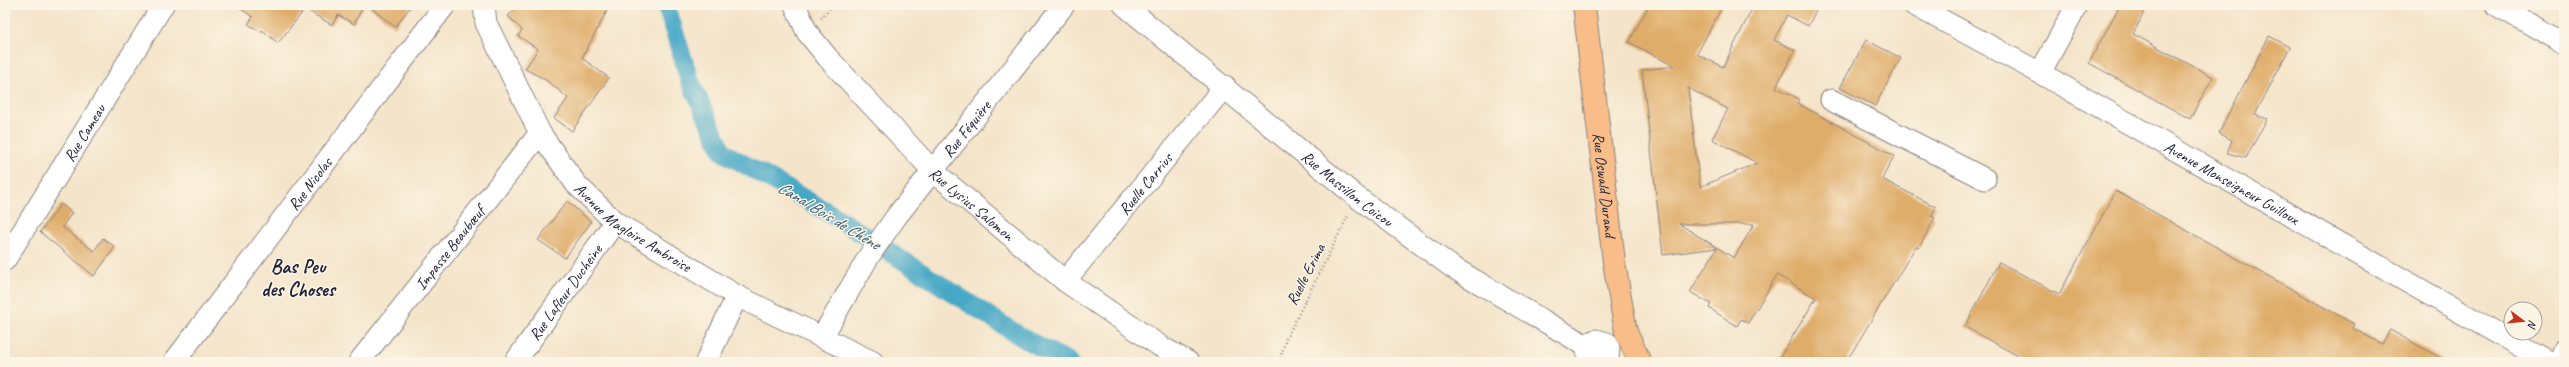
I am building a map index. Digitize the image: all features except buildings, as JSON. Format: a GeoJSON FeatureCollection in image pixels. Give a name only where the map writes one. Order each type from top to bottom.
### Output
{"type":"FeatureCollection","features":[{"type":"Feature","properties":{"kind":"main road","name":"Rue Oswald Durand"},"geometry":{"type":"LineString","coordinates":[[1584,5],[1614,262],[1626,332],[1640,362]]}},
{"type":"Feature","properties":{"kind":"street","name":"Rue Cameau"},"geometry":{"type":"LineString","coordinates":[[6,255],[163,5]]}},
{"type":"Feature","properties":{"kind":"street","name":"Rue Nicolas"},"geometry":{"type":"LineString","coordinates":[[174,362],[445,5]]}},
{"type":"Feature","properties":{"kind":"street","name":"Avenue Magloire Ambroise"},"geometry":{"type":"LineString","coordinates":[[484,5],[486,23],[540,133],[576,184],[615,222],[737,296],[873,362]]}},
{"type":"Feature","properties":{"kind":"street","name":"Rue Lysius Salomon"},"geometry":{"type":"LineString","coordinates":[[795,5],[808,32],[828,58],[932,171],[1065,281],[1160,346],[1188,362]]}},
{"type":"Feature","properties":{"kind":"street","name":"Rue Féquière"},"geometry":{"type":"LineString","coordinates":[[822,337],[869,256],[896,217],[1064,5]]}},
{"type":"Feature","properties":{"kind":"street","name":"Rue Massillon Coicou"},"geometry":{"type":"LineString","coordinates":[[1124,5],[1225,86],[1358,198],[1452,267],[1596,356]]}},
{"type":"Feature","properties":{"kind":"street","name":"Avenue Monseigneur Guilloux"},"geometry":{"type":"LineString","coordinates":[[1914,5],[2040,73],[2548,362]]}},
{"type":"Feature","properties":{"kind":"street"},"geometry":{"type":"LineString","coordinates":[[2040,73],[2077,5]]}},
{"type":"Feature","properties":{"kind":"street"},"geometry":{"type":"LineString","coordinates":[[2496,5],[2564,43]]}},
{"type":"Feature","properties":{"kind":"street","name":"Ruelle Carrius"},"geometry":{"type":"LineString","coordinates":[[1065,281],[1225,86]]}},
{"type":"Feature","properties":{"kind":"street"},"geometry":{"type":"LineString","coordinates":[[1831,100],[1985,179]]}},
{"type":"Feature","properties":{"kind":"street","name":"Impasse Beaubœuf"},"geometry":{"type":"LineString","coordinates":[[359,362],[540,133]]}},
{"type":"Feature","properties":{"kind":"street","name":"Rue Lafleur Ducheine"},"geometry":{"type":"LineString","coordinates":[[515,362],[615,222]]}},
{"type":"Feature","properties":{"kind":"street"},"geometry":{"type":"LineString","coordinates":[[706,362],[737,296]]}},
{"type":"Feature","properties":{"kind":"street"},"geometry":{"type":"LineString","coordinates":[[1596,356],[1626,332]]}},
{"type":"Feature","properties":{"kind":"street"},"geometry":{"type":"LineString","coordinates":[[2559,362],[2564,352]]}},
{"type":"Feature","properties":{"kind":"path","name":"Ruelle Erima"},"geometry":{"type":"LineString","coordinates":[[1279,362],[1286,339],[1322,264],[1358,198]]}},
{"type":"Feature","properties":{"kind":"waterway","name":"Canal Bois de Chêne"},"geometry":{"type":"LineString","coordinates":[[666,5],[690,81],[723,152],[831,214],[1023,338],[1069,362]]}},
{"type":"Feature","properties":{"kind":"district","name":"Bas Peu des Choses"},"geometry":{"type":"Point","coordinates":[298,278]}}]}
